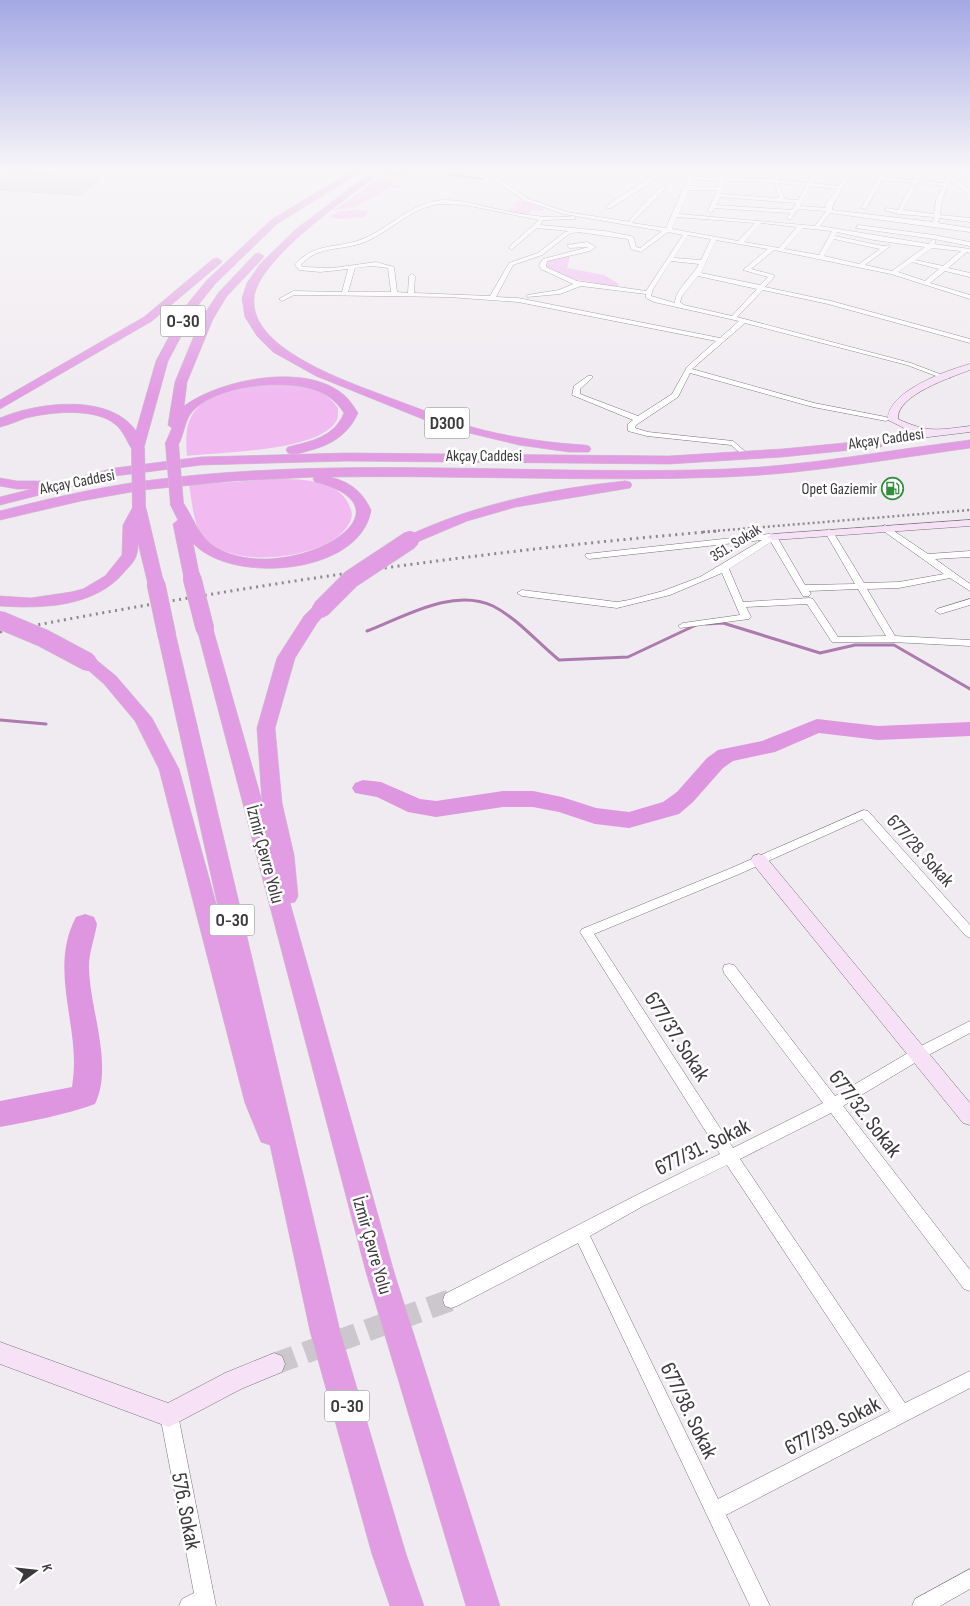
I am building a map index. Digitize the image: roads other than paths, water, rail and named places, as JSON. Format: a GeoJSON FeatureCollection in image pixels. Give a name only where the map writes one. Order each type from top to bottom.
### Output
{"type":"FeatureCollection","features":[{"type":"Feature","properties":{"kind":"highway"},"geometry":{"type":"LineString","coordinates":[[0,405],[148,319],[239,245]]}},
{"type":"Feature","properties":{"kind":"highway","name":"İzmir Çevre Yolu"},"geometry":{"type":"LineString","coordinates":[[250,245],[211,282],[186,315],[162,361],[138,448],[139,508],[325,1331],[389,1554],[407,1606]]}},
{"type":"Feature","properties":{"kind":"highway","name":"İzmir Çevre Yolu"},"geometry":{"type":"LineString","coordinates":[[270,245],[223,294],[207,319],[181,382],[172,444],[177,504],[192,578],[205,629],[380,1272],[483,1606]]}},
{"type":"Feature","properties":{"kind":"highway","name":"D300"},"geometry":{"type":"LineString","coordinates":[[286,245],[266,264],[254,281],[248,298],[250,314],[259,330],[272,343],[292,358],[321,375],[455,426],[518,440],[579,449],[697,452],[730,457]]}},
{"type":"Feature","properties":{"kind":"highway"},"geometry":{"type":"LineString","coordinates":[[172,444],[187,410],[194,404],[218,391],[248,384],[281,381],[307,383],[327,390],[344,399],[351,413],[346,426],[340,432],[320,443],[305,448],[234,455],[201,461]]}},
{"type":"Feature","properties":{"kind":"highway"},"geometry":{"type":"LineString","coordinates":[[0,422],[49,410],[76,408],[118,419],[128,430],[138,448]]}},
{"type":"Feature","properties":{"kind":"highway","name":"Akçay Caddesi"},"geometry":{"type":"LineString","coordinates":[[0,501],[115,472],[201,461],[347,457],[622,460],[730,457],[970,434]]}},
{"type":"Feature","properties":{"kind":"highway","name":"Akçay Caddesi"},"geometry":{"type":"LineString","coordinates":[[0,516],[49,503],[161,483],[210,478],[348,472],[632,475],[729,473],[820,464],[970,444]]}},
{"type":"Feature","properties":{"kind":"highway"},"geometry":{"type":"LineString","coordinates":[[0,482],[17,485],[50,483],[115,472]]}},
{"type":"Feature","properties":{"kind":"highway"},"geometry":{"type":"LineString","coordinates":[[291,946],[284,855],[272,803],[266,728],[286,658],[310,620],[351,579],[410,540],[471,514],[546,495],[718,476],[729,473]]}},
{"type":"Feature","properties":{"kind":"highway"},"geometry":{"type":"LineString","coordinates":[[177,504],[196,540],[211,551],[224,558],[260,563],[292,561],[326,553],[349,538],[362,521],[364,510],[361,500],[354,492],[332,482],[298,477],[210,478]]}},
{"type":"Feature","properties":{"kind":"highway"},"geometry":{"type":"LineString","coordinates":[[0,523],[49,503]]}},
{"type":"Feature","properties":{"kind":"highway"},"geometry":{"type":"LineString","coordinates":[[0,601],[31,603],[73,597],[89,592],[111,579],[130,556],[132,525],[139,508]]}},
{"type":"Feature","properties":{"kind":"highway"},"geometry":{"type":"LineString","coordinates":[[0,620],[43,638],[88,662],[110,680],[143,718],[170,770],[258,1103],[297,1204]]}},
{"type":"Feature","properties":{"kind":"main road"},"geometry":{"type":"LineString","coordinates":[[932,433],[905,427],[893,420],[893,411],[899,402],[910,394],[970,362]]}},
{"type":"Feature","properties":{"kind":"main road"},"geometry":{"type":"LineString","coordinates":[[892,438],[892,432],[886,419],[890,404],[902,391],[970,367]]}},
{"type":"Feature","properties":{"kind":"main road"},"geometry":{"type":"LineString","coordinates":[[839,447],[892,438],[970,429]]}},
{"type":"Feature","properties":{"kind":"main road","name":"351. Sokak"},"geometry":{"type":"LineString","coordinates":[[773,537],[970,523]]}},
{"type":"Feature","properties":{"kind":"main road"},"geometry":{"type":"LineString","coordinates":[[759,860],[970,1117]]}},
{"type":"Feature","properties":{"kind":"main road"},"geometry":{"type":"LineString","coordinates":[[0,1353],[169,1415],[234,1381],[274,1364]]}},
{"type":"Feature","properties":{"kind":"street"},"geometry":{"type":"LineString","coordinates":[[344,245],[312,251],[303,256],[298,265],[301,269],[312,271],[378,264],[391,267],[394,294]]}},
{"type":"Feature","properties":{"kind":"street"},"geometry":{"type":"LineString","coordinates":[[511,248],[514,245]]}},
{"type":"Feature","properties":{"kind":"street"},"geometry":{"type":"LineString","coordinates":[[492,298],[511,264],[540,254],[552,245]]}},
{"type":"Feature","properties":{"kind":"street"},"geometry":{"type":"LineString","coordinates":[[568,246],[578,245]]}},
{"type":"Feature","properties":{"kind":"street"},"geometry":{"type":"LineString","coordinates":[[589,245],[593,247],[588,250],[545,260],[542,266],[546,270],[580,284],[602,285],[649,293]]}},
{"type":"Feature","properties":{"kind":"street"},"geometry":{"type":"LineString","coordinates":[[633,245],[633,248],[642,250],[648,245]]}},
{"type":"Feature","properties":{"kind":"street"},"geometry":{"type":"LineString","coordinates":[[679,245],[648,297],[656,301],[733,318],[909,364],[943,376]]}},
{"type":"Feature","properties":{"kind":"street"},"geometry":{"type":"LineString","coordinates":[[681,306],[677,302],[679,296],[697,274],[711,245]]}},
{"type":"Feature","properties":{"kind":"street"},"geometry":{"type":"LineString","coordinates":[[756,245],[893,273],[966,296],[970,289]]}},
{"type":"Feature","properties":{"kind":"street"},"geometry":{"type":"LineString","coordinates":[[781,250],[785,245]]}},
{"type":"Feature","properties":{"kind":"street"},"geometry":{"type":"LineString","coordinates":[[821,257],[828,245]]}},
{"type":"Feature","properties":{"kind":"street"},"geometry":{"type":"LineString","coordinates":[[870,245],[884,248]]}},
{"type":"Feature","properties":{"kind":"street"},"geometry":{"type":"LineString","coordinates":[[860,266],[888,245]]}},
{"type":"Feature","properties":{"kind":"street"},"geometry":{"type":"LineString","coordinates":[[924,245],[969,249]]}},
{"type":"Feature","properties":{"kind":"street"},"geometry":{"type":"LineString","coordinates":[[893,273],[930,246]]}},
{"type":"Feature","properties":{"kind":"street"},"geometry":{"type":"LineString","coordinates":[[733,318],[772,276],[746,270],[772,248]]}},
{"type":"Feature","properties":{"kind":"street"},"geometry":{"type":"LineString","coordinates":[[925,284],[969,249]]}},
{"type":"Feature","properties":{"kind":"street"},"geometry":{"type":"LineString","coordinates":[[670,259],[702,262]]}},
{"type":"Feature","properties":{"kind":"street"},"geometry":{"type":"LineString","coordinates":[[910,260],[970,275]]}},
{"type":"Feature","properties":{"kind":"street"},"geometry":{"type":"LineString","coordinates":[[345,293],[352,267]]}},
{"type":"Feature","properties":{"kind":"street"},"geometry":{"type":"LineString","coordinates":[[308,286],[312,271]]}},
{"type":"Feature","properties":{"kind":"street"},"geometry":{"type":"LineString","coordinates":[[697,274],[829,302],[970,341]]}},
{"type":"Feature","properties":{"kind":"street"},"geometry":{"type":"LineString","coordinates":[[411,294],[412,276]]}},
{"type":"Feature","properties":{"kind":"street"},"geometry":{"type":"LineString","coordinates":[[501,298],[515,296],[537,297],[565,291],[580,284]]}},
{"type":"Feature","properties":{"kind":"street"},"geometry":{"type":"LineString","coordinates":[[282,299],[308,286],[345,293],[501,298],[538,302],[722,340]]}},
{"type":"Feature","properties":{"kind":"street"},"geometry":{"type":"LineString","coordinates":[[743,321],[688,370],[675,395],[638,419],[632,424],[631,429],[647,434],[733,442],[745,455]]}},
{"type":"Feature","properties":{"kind":"street"},"geometry":{"type":"LineString","coordinates":[[688,370],[813,405],[886,419]]}},
{"type":"Feature","properties":{"kind":"street"},"geometry":{"type":"LineString","coordinates":[[590,377],[577,388],[576,395],[638,419]]}},
{"type":"Feature","properties":{"kind":"street"},"geometry":{"type":"LineString","coordinates":[[885,528],[970,588]]}},
{"type":"Feature","properties":{"kind":"street"},"geometry":{"type":"LineString","coordinates":[[829,532],[892,639]]}},
{"type":"Feature","properties":{"kind":"street"},"geometry":{"type":"LineString","coordinates":[[588,556],[773,537],[835,640],[892,639],[970,643]]}},
{"type":"Feature","properties":{"kind":"street","name":"351. Sokak"},"geometry":{"type":"LineString","coordinates":[[522,593],[618,604],[660,594],[712,575],[773,537]]}},
{"type":"Feature","properties":{"kind":"street"},"geometry":{"type":"LineString","coordinates":[[926,557],[970,554]]}},
{"type":"Feature","properties":{"kind":"street"},"geometry":{"type":"LineString","coordinates":[[683,626],[746,617],[724,568]]}},
{"type":"Feature","properties":{"kind":"street"},"geometry":{"type":"LineString","coordinates":[[802,588],[899,585],[951,575]]}},
{"type":"Feature","properties":{"kind":"street"},"geometry":{"type":"LineString","coordinates":[[740,605],[810,601]]}},
{"type":"Feature","properties":{"kind":"street"},"geometry":{"type":"LineString","coordinates":[[940,611],[970,602]]}},
{"type":"Feature","properties":{"kind":"street","name":"677/37. Sokak"},"geometry":{"type":"LineString","coordinates":[[864,814],[586,932],[730,1156],[902,1414]]}},
{"type":"Feature","properties":{"kind":"street","name":"677/28. Sokak"},"geometry":{"type":"LineString","coordinates":[[864,814],[970,933]]}},
{"type":"Feature","properties":{"kind":"street","name":"677/32. Sokak"},"geometry":{"type":"LineString","coordinates":[[729,969],[970,1283]]}},
{"type":"Feature","properties":{"kind":"street","name":"677/31. Sokak"},"geometry":{"type":"LineString","coordinates":[[451,1300],[638,1201],[833,1104],[918,1054],[970,1028]]}},
{"type":"Feature","properties":{"kind":"street","name":"677/38. Sokak"},"geometry":{"type":"LineString","coordinates":[[580,1233],[760,1606]]}},
{"type":"Feature","properties":{"kind":"street","name":"677/39. Sokak"},"geometry":{"type":"LineString","coordinates":[[714,1511],[970,1379]]}},
{"type":"Feature","properties":{"kind":"street","name":"576. Sokak"},"geometry":{"type":"LineString","coordinates":[[169,1415],[200,1603]]}},
{"type":"Feature","properties":{"kind":"street"},"geometry":{"type":"LineString","coordinates":[[922,1606],[970,1578]]}},
{"type":"Feature","properties":{"kind":"waterway"},"geometry":{"type":"LineString","coordinates":[[367,631],[429,606],[462,600],[478,601],[502,611],[559,660],[628,657],[696,625]]}},
{"type":"Feature","properties":{"kind":"waterway"},"geometry":{"type":"LineString","coordinates":[[706,624],[723,623],[820,653],[855,645],[894,645],[970,689]]}},
{"type":"Feature","properties":{"kind":"waterway"},"geometry":{"type":"LineString","coordinates":[[0,720],[46,724]]}},
{"type":"Feature","properties":{"kind":"waterway"},"geometry":{"type":"LineString","coordinates":[[363,788],[381,790],[416,806],[436,809],[503,799],[533,799],[562,805],[595,816],[629,820],[671,808],[685,797],[715,763],[726,755],[767,747],[817,726],[878,733],[970,729]]}},
{"type":"Feature","properties":{"kind":"waterway"},"geometry":{"type":"LineString","coordinates":[[0,1114],[59,1103],[85,1095],[88,1063],[76,965],[85,924]]}},
{"type":"Feature","properties":{"kind":"tunnel"},"geometry":{"type":"LineString","coordinates":[[274,1364],[451,1300]]}},
{"type":"Feature","properties":{"kind":"railway"},"geometry":{"type":"LineString","coordinates":[[703,532],[970,510]]}},
{"type":"Feature","properties":{"kind":"railway"},"geometry":{"type":"LineString","coordinates":[[0,632],[89,615],[358,572],[538,549],[718,531]]}},
{"type":"Feature","properties":{"kind":"place","name":"Opet Gaziemir"},"geometry":{"type":"Point","coordinates":[893,488]}}]}
